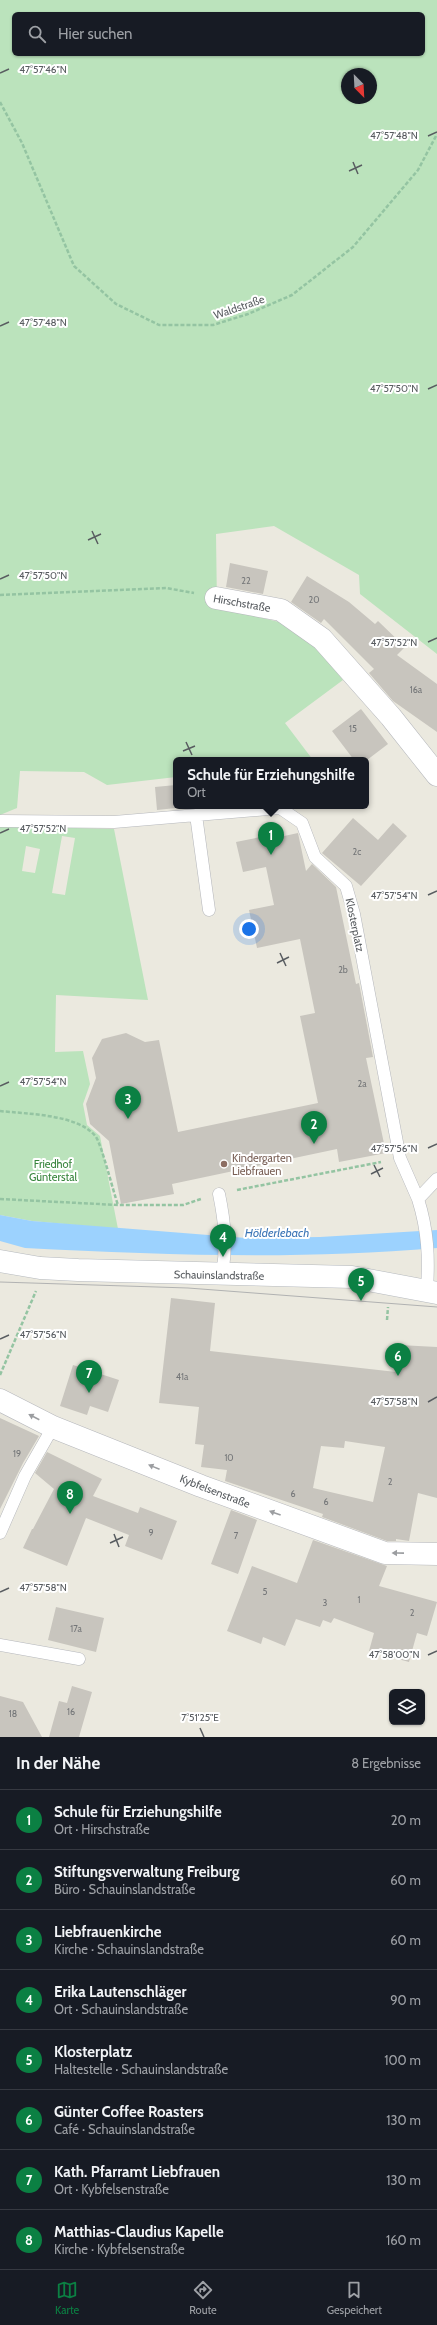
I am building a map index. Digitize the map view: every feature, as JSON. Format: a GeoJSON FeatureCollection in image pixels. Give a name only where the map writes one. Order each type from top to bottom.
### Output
{"type":"FeatureCollection","features":[{"type":"Feature","properties":{"kind":"street","name":"Hirschstraße"},"geometry":{"type":"LineString","coordinates":[[216,598],[280,610],[322,639],[391,717],[437,775]]}},
{"type":"Feature","properties":{"kind":"street","name":"Schauinslandstraße"},"geometry":{"type":"LineString","coordinates":[[0,1261],[40,1268],[223,1268],[352,1277],[432,1291]]}},
{"type":"Feature","properties":{"kind":"street","name":"Kybfelsenstraße"},"geometry":{"type":"LineString","coordinates":[[0,1400],[53,1427],[201,1486],[385,1553],[437,1554]]}},
{"type":"Feature","properties":{"kind":"lane","name":"Klosterplatz"},"geometry":{"type":"LineString","coordinates":[[0,821],[114,822],[268,809]]}},
{"type":"Feature","properties":{"kind":"lane","name":"Klosterplatz"},"geometry":{"type":"LineString","coordinates":[[281,809],[302,823],[315,857],[346,886],[354,914],[400,1158],[418,1199],[424,1217],[432,1291]]}},
{"type":"Feature","properties":{"kind":"lane"},"geometry":{"type":"LineString","coordinates":[[196,815],[209,910]]}},
{"type":"Feature","properties":{"kind":"lane"},"geometry":{"type":"LineString","coordinates":[[418,1199],[437,1179]]}},
{"type":"Feature","properties":{"kind":"lane"},"geometry":{"type":"LineString","coordinates":[[219,1194],[226,1226],[223,1268]]}},
{"type":"Feature","properties":{"kind":"lane"},"geometry":{"type":"LineString","coordinates":[[0,1533],[25,1476],[53,1427]]}},
{"type":"Feature","properties":{"kind":"lane"},"geometry":{"type":"LineString","coordinates":[[0,1644],[79,1660]]}},
{"type":"Feature","properties":{"kind":"path","name":"Waldstraße"},"geometry":{"type":"LineString","coordinates":[[0,102],[22,143],[74,266],[116,304],[159,325],[213,325],[248,314],[292,295],[353,247],[418,170],[437,134]]}},
{"type":"Feature","properties":{"kind":"path","name":"Hirschstraße"},"geometry":{"type":"LineString","coordinates":[[0,595],[166,588],[216,598]]}},
{"type":"Feature","properties":{"kind":"path"},"geometry":{"type":"LineString","coordinates":[[0,1111],[50,1116],[79,1124],[96,1137],[118,1205]]}},
{"type":"Feature","properties":{"kind":"path"},"geometry":{"type":"LineString","coordinates":[[0,1199],[118,1205],[183,1205],[219,1194],[400,1158]]}},
{"type":"Feature","properties":{"kind":"path"},"geometry":{"type":"LineString","coordinates":[[1,1374],[34,1298],[40,1268]]}},
{"type":"Feature","properties":{"kind":"green space"},"geometry":{"type":"Polygon","coordinates":[[[0,0],[437,0],[437,654],[360,594],[359,575],[274,526],[216,534],[217,607],[279,622],[314,643],[343,680],[285,723],[311,757],[173,757],[173,777],[107,785],[84,772],[20,771],[17,808],[0,815],[0,0]]]}},
{"type":"Feature","properties":{"kind":"green space","name":"Friedhof Günterstal"},"geometry":{"type":"Polygon","coordinates":[[[0,826],[114,829],[148,1000],[56,995],[55,1052],[83,1051],[90,1084],[83,1104],[87,1125],[100,1136],[118,1229],[32,1221],[0,1215],[0,826]],[[62,836],[52,893],[65,895],[75,838],[62,836]],[[26,846],[22,871],[35,873],[40,849],[26,846]]]}},
{"type":"Feature","properties":{"kind":"water"},"geometry":{"type":"Polygon","coordinates":[[[0,1215],[32,1221],[246,1238],[320,1237],[437,1230],[437,1248],[334,1254],[231,1255],[128,1253],[25,1248],[0,1241],[0,1215]]]}},
{"type":"Feature","properties":{"kind":"building"},"geometry":{"type":"Polygon","coordinates":[[[230,563],[268,571],[263,594],[226,587],[230,563]]]}},
{"type":"Feature","properties":{"kind":"building"},"geometry":{"type":"Polygon","coordinates":[[[307,576],[349,602],[375,624],[378,621],[405,647],[397,655],[437,684],[437,732],[393,701],[369,673],[374,669],[324,619],[321,623],[291,602],[307,576]]]}},
{"type":"Feature","properties":{"kind":"building"},"geometry":{"type":"Polygon","coordinates":[[[361,709],[388,744],[369,758],[369,757],[352,757],[332,731],[361,709]]]}},
{"type":"Feature","properties":{"kind":"building"},"geometry":{"type":"Polygon","coordinates":[[[173,785],[173,808],[157,810],[155,787],[173,785]]]}},
{"type":"Feature","properties":{"kind":"building"},"geometry":{"type":"Polygon","coordinates":[[[353,818],[378,840],[393,823],[407,836],[361,886],[322,853],[353,818]]]}},
{"type":"Feature","properties":{"kind":"building"},"geometry":{"type":"Polygon","coordinates":[[[298,833],[306,871],[312,864],[336,887],[356,984],[359,983],[373,1057],[366,1058],[386,1153],[339,1162],[337,1149],[172,1184],[174,1194],[121,1204],[109,1141],[90,1124],[86,1104],[96,1078],[92,1058],[102,1039],[126,1033],[145,1042],[159,1040],[178,1132],[318,1103],[300,1016],[315,1013],[300,939],[257,948],[249,910],[274,905],[266,867],[243,872],[236,842],[275,834],[275,838],[298,833]]]}},
{"type":"Feature","properties":{"kind":"building"},"geometry":{"type":"Polygon","coordinates":[[[171,1298],[215,1303],[210,1351],[396,1372],[399,1345],[437,1347],[437,1498],[418,1493],[409,1541],[396,1539],[396,1541],[387,1541],[322,1517],[323,1514],[225,1481],[227,1470],[201,1467],[204,1445],[195,1444],[199,1407],[159,1403],[171,1298]],[[345,1441],[344,1448],[321,1446],[313,1488],[373,1502],[385,1447],[345,1441]]]}},
{"type":"Feature","properties":{"kind":"building"},"geometry":{"type":"Polygon","coordinates":[[[73,1365],[119,1380],[108,1412],[90,1406],[87,1415],[60,1406],[73,1365]]]}},
{"type":"Feature","properties":{"kind":"building"},"geometry":{"type":"Polygon","coordinates":[[[0,1418],[39,1436],[23,1463],[0,1509],[0,1418]]]}},
{"type":"Feature","properties":{"kind":"building"},"geometry":{"type":"Polygon","coordinates":[[[47,1452],[102,1479],[93,1496],[138,1513],[140,1507],[177,1521],[162,1560],[125,1546],[129,1535],[86,1518],[67,1566],[23,1548],[54,1489],[35,1473],[47,1452]]]}},
{"type":"Feature","properties":{"kind":"building"},"geometry":{"type":"Polygon","coordinates":[[[231,1510],[257,1520],[238,1574],[211,1564],[231,1510]]]}},
{"type":"Feature","properties":{"kind":"building"},"geometry":{"type":"Polygon","coordinates":[[[313,1540],[387,1566],[379,1586],[437,1602],[427,1636],[417,1633],[409,1662],[369,1651],[374,1633],[334,1618],[331,1623],[323,1620],[320,1627],[296,1619],[285,1646],[263,1637],[261,1644],[227,1631],[252,1566],[297,1583],[313,1540]]]}},
{"type":"Feature","properties":{"kind":"building"},"geometry":{"type":"Polygon","coordinates":[[[56,1607],[104,1618],[96,1652],[48,1640],[56,1607]]]}},
{"type":"Feature","properties":{"kind":"building"},"geometry":{"type":"Polygon","coordinates":[[[72,1686],[92,1692],[79,1737],[49,1737],[59,1701],[67,1703],[72,1686]]]}},
{"type":"Feature","properties":{"kind":"building"},"geometry":{"type":"Polygon","coordinates":[[[0,1696],[23,1702],[42,1737],[0,1737],[0,1696]]]}},
{"type":"Feature","properties":{"kind":"tram line"},"geometry":{"type":"LineString","coordinates":[[0,1282],[188,1288],[437,1307]]}},
{"type":"Feature","properties":{"kind":"place","name":"Schule für Erziehungshilfe"},"geometry":{"type":"Point","coordinates":[271,855]}},
{"type":"Feature","properties":{"kind":"place","name":"Liebfrauenkirche"},"geometry":{"type":"Point","coordinates":[128,1119]}},
{"type":"Feature","properties":{"kind":"place","name":"Stiftungsverwaltung Freiburg"},"geometry":{"type":"Point","coordinates":[314,1144]}},
{"type":"Feature","properties":{"kind":"place","name":"Kindergarten Liebfrauen"},"geometry":{"type":"Point","coordinates":[224,1164]}},
{"type":"Feature","properties":{"kind":"place","name":"Erika Lautenschläger"},"geometry":{"type":"Point","coordinates":[223,1257]}},
{"type":"Feature","properties":{"kind":"place","name":"Klosterplatz"},"geometry":{"type":"Point","coordinates":[361,1301]}},
{"type":"Feature","properties":{"kind":"place","name":"Günter Coffee Roasters"},"geometry":{"type":"Point","coordinates":[398,1376]}},
{"type":"Feature","properties":{"kind":"place","name":"Kath. Pfarramt Liebfrauen"},"geometry":{"type":"Point","coordinates":[89,1393]}},
{"type":"Feature","properties":{"kind":"place","name":"Matthias-Claudius Kapelle"},"geometry":{"type":"Point","coordinates":[70,1514]}},
{"type":"Feature","properties":{"kind":"water label","name":"Hölderlebach"},"geometry":{"type":"Point","coordinates":[277,1233]}}]}
